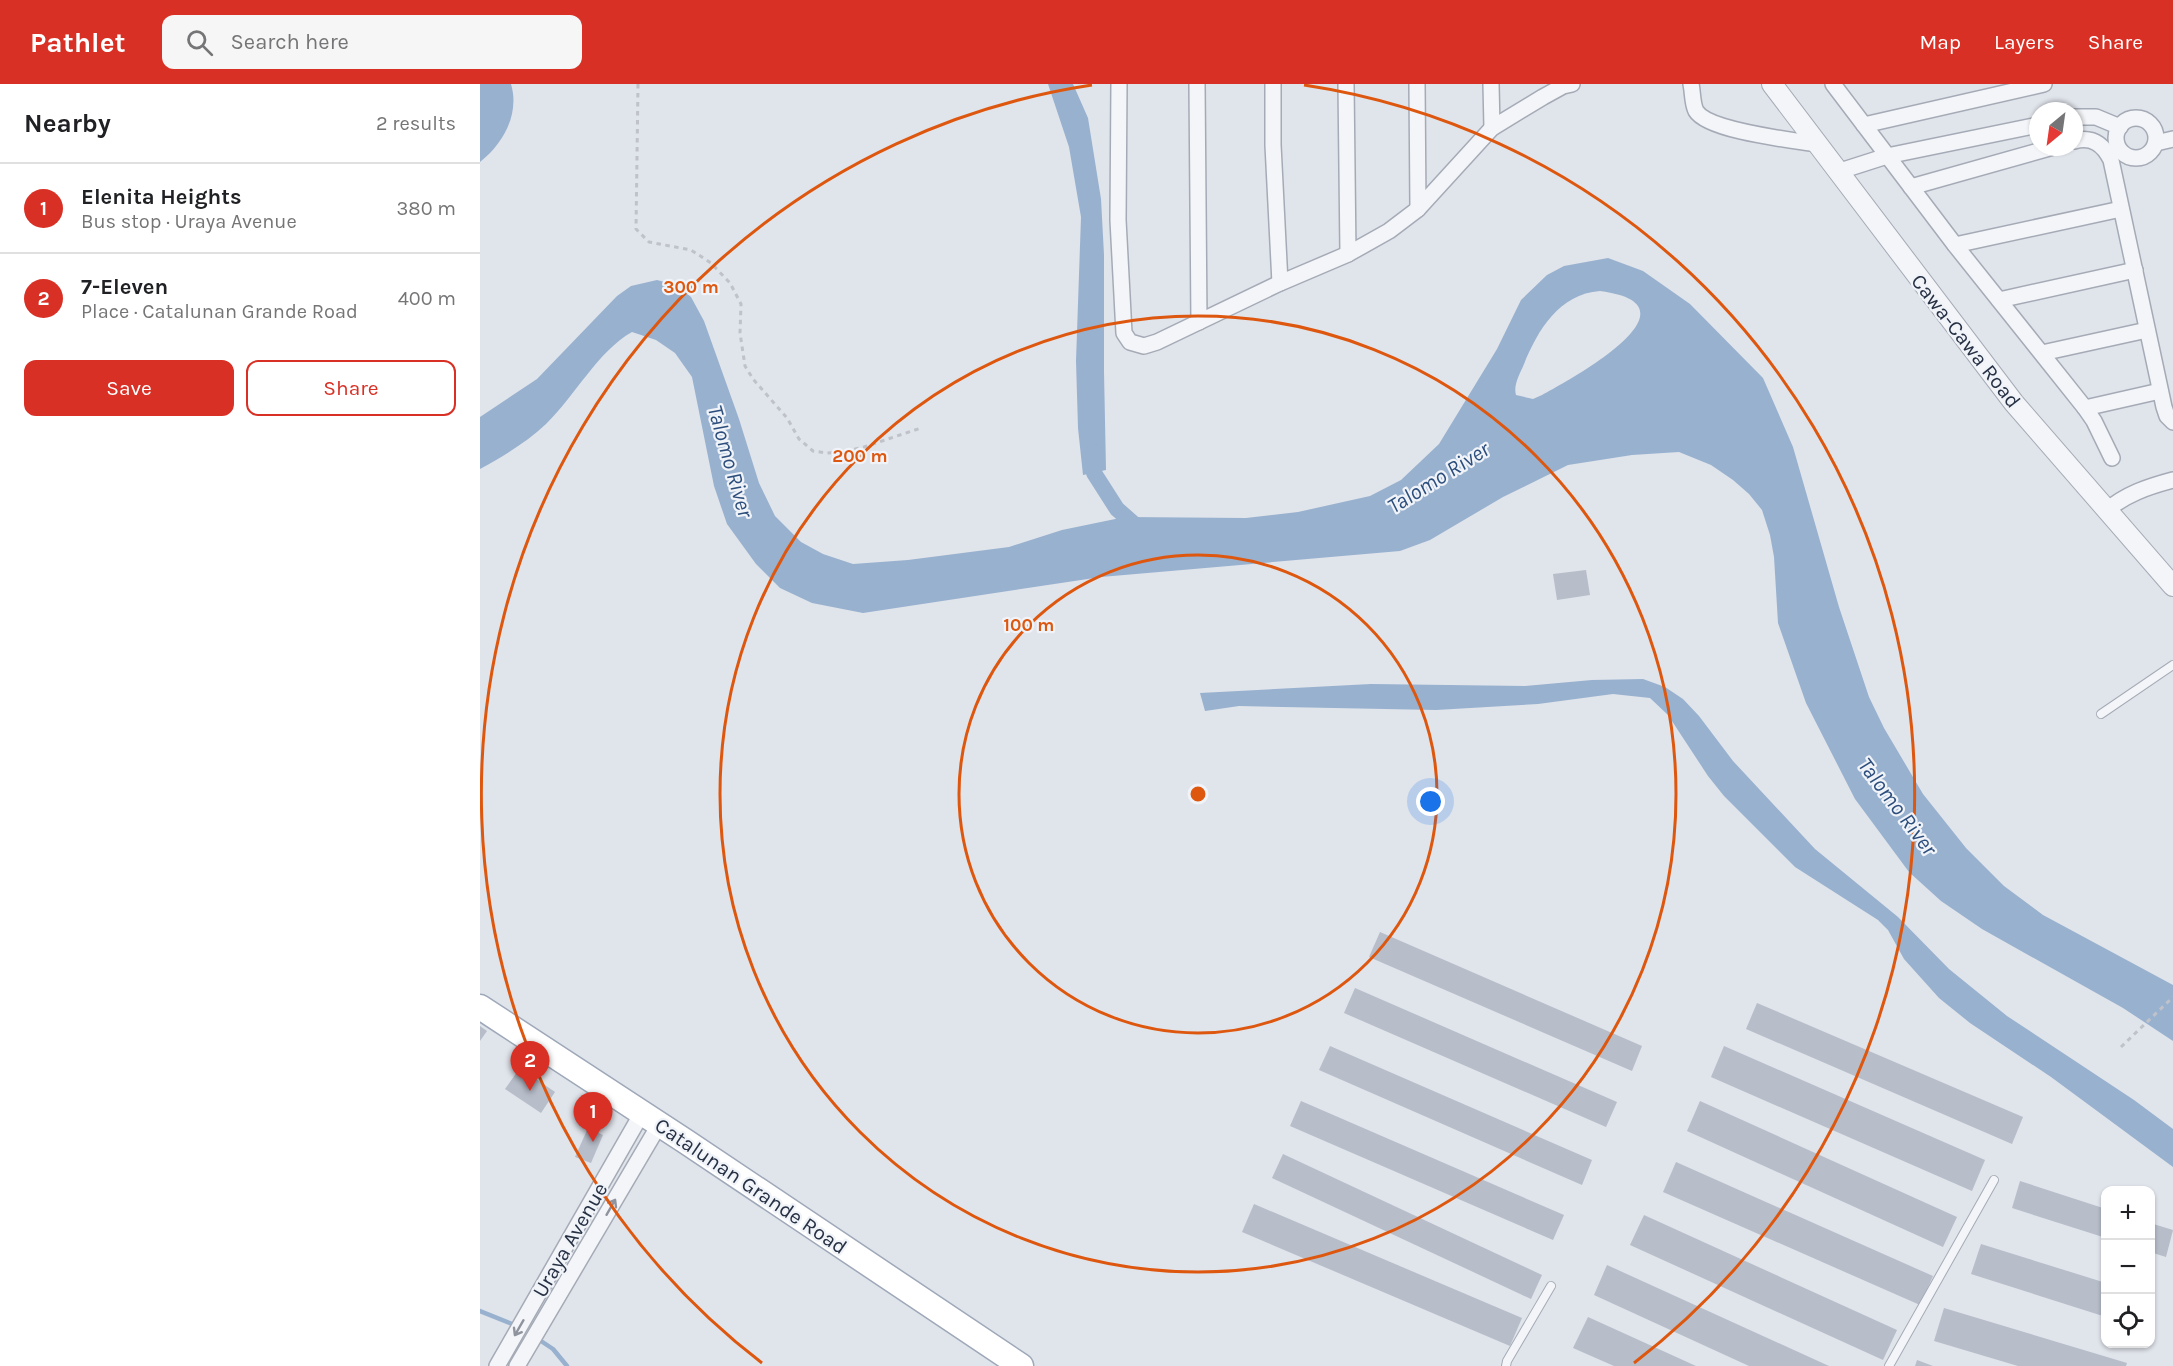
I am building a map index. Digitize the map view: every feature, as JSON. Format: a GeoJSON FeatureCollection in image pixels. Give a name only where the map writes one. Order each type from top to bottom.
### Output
{"type":"FeatureCollection","features":[{"type":"Feature","properties":{"kind":"main road","name":"Catalunan Grande Road"},"geometry":{"type":"LineString","coordinates":[[480,1007],[1021,1366]]}},
{"type":"Feature","properties":{"kind":"street"},"geometry":{"type":"LineString","coordinates":[[1119,84],[1118,220],[1124,333],[1130,342],[1144,346],[1348,254],[1389,231],[1418,210],[1492,128],[1566,85]]}},
{"type":"Feature","properties":{"kind":"street"},"geometry":{"type":"LineString","coordinates":[[1197,84],[1199,322]]}},
{"type":"Feature","properties":{"kind":"street"},"geometry":{"type":"LineString","coordinates":[[1273,84],[1273,145],[1280,283]]}},
{"type":"Feature","properties":{"kind":"street"},"geometry":{"type":"LineString","coordinates":[[1346,84],[1348,254]]}},
{"type":"Feature","properties":{"kind":"street"},"geometry":{"type":"LineString","coordinates":[[1417,84],[1418,210]]}},
{"type":"Feature","properties":{"kind":"street"},"geometry":{"type":"LineString","coordinates":[[1491,84],[1492,128]]}},
{"type":"Feature","properties":{"kind":"street"},"geometry":{"type":"LineString","coordinates":[[1691,84],[1697,113],[1712,124],[1816,144]]}},
{"type":"Feature","properties":{"kind":"street","name":"Cawa-Cawa Road"},"geometry":{"type":"LineString","coordinates":[[1772,84],[2013,403],[2173,586]]}},
{"type":"Feature","properties":{"kind":"street"},"geometry":{"type":"LineString","coordinates":[[1833,84],[1955,244],[2085,408],[2112,458]]}},
{"type":"Feature","properties":{"kind":"street"},"geometry":{"type":"LineString","coordinates":[[1864,125],[2044,84]]}},
{"type":"Feature","properties":{"kind":"street"},"geometry":{"type":"LineString","coordinates":[[2083,117],[2096,117],[2120,127]]}},
{"type":"Feature","properties":{"kind":"street"},"geometry":{"type":"LineString","coordinates":[[2130,119],[2143,119],[2153,126],[2156,143],[2150,153],[2139,157],[2128,156],[2120,148],[2116,137],[2120,127],[2130,119]]}},
{"type":"Feature","properties":{"kind":"street"},"geometry":{"type":"LineString","coordinates":[[1837,172],[1887,156],[2029,127]]}},
{"type":"Feature","properties":{"kind":"street"},"geometry":{"type":"LineString","coordinates":[[2083,140],[2088,139],[2100,144],[2111,160],[2160,391],[2167,416],[2173,422]]}},
{"type":"Feature","properties":{"kind":"street"},"geometry":{"type":"LineString","coordinates":[[2156,143],[2173,139]]}},
{"type":"Feature","properties":{"kind":"street"},"geometry":{"type":"LineString","coordinates":[[1911,187],[2029,154]]}},
{"type":"Feature","properties":{"kind":"street"},"geometry":{"type":"LineString","coordinates":[[1955,244],[2121,209]]}},
{"type":"Feature","properties":{"kind":"street"},"geometry":{"type":"LineString","coordinates":[[1999,300],[2134,270]]}},
{"type":"Feature","properties":{"kind":"street"},"geometry":{"type":"LineString","coordinates":[[2042,353],[2147,330]]}},
{"type":"Feature","properties":{"kind":"street"},"geometry":{"type":"LineString","coordinates":[[2085,408],[2160,391]]}},
{"type":"Feature","properties":{"kind":"street"},"geometry":{"type":"LineString","coordinates":[[2106,511],[2127,495],[2173,480]]}},
{"type":"Feature","properties":{"kind":"street","name":"Uraya Avenue"},"geometry":{"type":"LineString","coordinates":[[502,1365],[553,1268],[607,1175],[651,1119]]}},
{"type":"Feature","properties":{"kind":"street","name":"Uraya Avenue"},"geometry":{"type":"LineString","coordinates":[[517,1366],[624,1185],[651,1119]]}},
{"type":"Feature","properties":{"kind":"street"},"geometry":{"type":"LineString","coordinates":[[607,1175],[624,1185]]}},
{"type":"Feature","properties":{"kind":"street"},"geometry":{"type":"LineString","coordinates":[[553,1268],[569,1278]]}},
{"type":"Feature","properties":{"kind":"lane"},"geometry":{"type":"LineString","coordinates":[[2101,714],[2173,665]]}},
{"type":"Feature","properties":{"kind":"lane"},"geometry":{"type":"LineString","coordinates":[[1889,1366],[1994,1180]]}},
{"type":"Feature","properties":{"kind":"lane"},"geometry":{"type":"LineString","coordinates":[[1506,1366],[1551,1286]]}},
{"type":"Feature","properties":{"kind":"path"},"geometry":{"type":"LineString","coordinates":[[638,84],[636,229],[649,242],[691,250],[711,263],[730,284],[741,304],[741,347],[746,366],[753,379],[788,417],[800,439],[813,451],[827,453],[864,447],[921,428]]}},
{"type":"Feature","properties":{"kind":"path"},"geometry":{"type":"LineString","coordinates":[[2121,1047],[2173,997]]}},
{"type":"Feature","properties":{"kind":"water"},"geometry":{"type":"Polygon","coordinates":[[[480,84],[511,84],[513,106],[508,128],[496,146],[480,162],[480,84]]]}},
{"type":"Feature","properties":{"kind":"water"},"geometry":{"type":"Polygon","coordinates":[[[1048,84],[1073,84],[1088,118],[1101,199],[1104,255],[1106,470],[1083,475],[1078,428],[1076,361],[1081,217],[1069,147],[1048,84]]]}},
{"type":"Feature","properties":{"kind":"water","name":"Talomo River"},"geometry":{"type":"Polygon","coordinates":[[[1608,258],[1643,271],[1690,304],[1763,378],[1793,447],[1839,607],[1869,697],[1884,728],[1923,794],[1966,848],[2004,886],[2043,915],[2173,985],[2173,1041],[2123,1008],[1982,929],[1941,901],[1909,872],[1855,799],[1806,703],[1778,623],[1774,557],[1762,510],[1733,480],[1711,465],[1679,452],[1632,455],[1568,465],[1503,497],[1430,540],[1400,551],[1101,577],[863,613],[812,603],[780,588],[756,564],[727,524],[714,486],[692,377],[675,353],[656,340],[632,332],[620,340],[597,362],[546,424],[514,449],[480,469],[480,417],[537,379],[617,296],[631,286],[657,280],[676,285],[691,297],[704,321],[759,483],[775,516],[801,542],[823,554],[853,564],[908,560],[1009,547],[1062,530],[1125,517],[1246,518],[1298,512],[1370,496],[1401,480],[1439,444],[1497,349],[1521,300],[1547,275],[1564,266],[1608,258]],[[1600,291],[1573,299],[1562,306],[1543,327],[1536,339],[1517,380],[1516,395],[1533,399],[1542,395],[1579,374],[1622,342],[1636,326],[1640,311],[1629,299],[1600,291]]]}},
{"type":"Feature","properties":{"kind":"water"},"geometry":{"type":"Polygon","coordinates":[[[1643,679],[1665,687],[1683,699],[1733,761],[1815,849],[1898,917],[1949,969],[2007,1016],[2134,1100],[2173,1129],[2173,1167],[2051,1077],[1970,1023],[1939,998],[1904,959],[1888,930],[1878,920],[1795,867],[1724,796],[1668,715],[1650,698],[1613,694],[1538,704],[1436,710],[1239,706],[1205,711],[1200,693],[1371,684],[1525,686],[1592,680],[1643,679]]]}},
{"type":"Feature","properties":{"kind":"building"},"geometry":{"type":"Polygon","coordinates":[[[1586,570],[1590,595],[1557,600],[1553,574],[1586,570]]]}},
{"type":"Feature","properties":{"kind":"building"},"geometry":{"type":"Polygon","coordinates":[[[1380,932],[1642,1046],[1632,1071],[1369,957],[1380,932]]]}},
{"type":"Feature","properties":{"kind":"building"},"geometry":{"type":"Polygon","coordinates":[[[1355,988],[1617,1102],[1606,1127],[1344,1013],[1355,988]]]}},
{"type":"Feature","properties":{"kind":"building"},"geometry":{"type":"Polygon","coordinates":[[[1757,1003],[2023,1117],[2012,1144],[1746,1029],[1757,1003]]]}},
{"type":"Feature","properties":{"kind":"building"},"geometry":{"type":"Polygon","coordinates":[[[480,1026],[487,1031],[480,1041],[480,1026]]]}},
{"type":"Feature","properties":{"kind":"building"},"geometry":{"type":"Polygon","coordinates":[[[1330,1046],[1592,1160],[1582,1185],[1319,1070],[1330,1046]]]}},
{"type":"Feature","properties":{"kind":"building"},"geometry":{"type":"Polygon","coordinates":[[[1724,1046],[1985,1160],[1972,1191],[1711,1077],[1724,1046]]]}},
{"type":"Feature","properties":{"kind":"building"},"geometry":{"type":"Polygon","coordinates":[[[520,1068],[555,1092],[541,1113],[505,1089],[520,1068]]]}},
{"type":"Feature","properties":{"kind":"building"},"geometry":{"type":"Polygon","coordinates":[[[1301,1101],[1564,1215],[1553,1240],[1290,1126],[1301,1101]]]}},
{"type":"Feature","properties":{"kind":"building"},"geometry":{"type":"Polygon","coordinates":[[[1700,1101],[1957,1217],[1943,1247],[1687,1131],[1700,1101]]]}},
{"type":"Feature","properties":{"kind":"building"},"geometry":{"type":"Polygon","coordinates":[[[588,1128],[603,1135],[591,1163],[575,1157],[588,1128]]]}},
{"type":"Feature","properties":{"kind":"building"},"geometry":{"type":"Polygon","coordinates":[[[1283,1154],[1542,1275],[1531,1299],[1272,1178],[1283,1154]]]}},
{"type":"Feature","properties":{"kind":"building"},"geometry":{"type":"Polygon","coordinates":[[[1676,1162],[1933,1276],[1920,1305],[1663,1192],[1676,1162]]]}},
{"type":"Feature","properties":{"kind":"building"},"geometry":{"type":"Polygon","coordinates":[[[2020,1181],[2101,1207],[2101,1236],[2012,1208],[2020,1181]]]}},
{"type":"Feature","properties":{"kind":"building"},"geometry":{"type":"Polygon","coordinates":[[[1254,1204],[1522,1318],[1510,1346],[1242,1232],[1254,1204]]]}},
{"type":"Feature","properties":{"kind":"building"},"geometry":{"type":"Polygon","coordinates":[[[1644,1215],[1897,1330],[1883,1360],[1630,1245],[1644,1215]]]}},
{"type":"Feature","properties":{"kind":"building"},"geometry":{"type":"Polygon","coordinates":[[[2155,1225],[2173,1230],[2166,1257],[2155,1254],[2155,1225]]]}},
{"type":"Feature","properties":{"kind":"building"},"geometry":{"type":"Polygon","coordinates":[[[1981,1244],[2101,1281],[2101,1315],[1971,1274],[1981,1244]]]}},
{"type":"Feature","properties":{"kind":"building"},"geometry":{"type":"Polygon","coordinates":[[[1607,1265],[1829,1366],[1749,1366],[1594,1295],[1607,1265]]]}},
{"type":"Feature","properties":{"kind":"building"},"geometry":{"type":"Polygon","coordinates":[[[1944,1308],[2127,1363],[2126,1366],[2018,1366],[1934,1341],[1944,1308]]]}},
{"type":"Feature","properties":{"kind":"building"},"geometry":{"type":"Polygon","coordinates":[[[1588,1317],[1696,1366],[1614,1366],[1573,1348],[1588,1317]]]}},
{"type":"Feature","properties":{"kind":"building"},"geometry":{"type":"Polygon","coordinates":[[[1917,1360],[1933,1366],[1915,1366],[1917,1360]]]}},
{"type":"Feature","properties":{"kind":"waterway"},"geometry":{"type":"LineString","coordinates":[[1094,452],[1094,473],[1117,509],[1142,531]]}},
{"type":"Feature","properties":{"kind":"waterway"},"geometry":{"type":"LineString","coordinates":[[480,1311],[512,1324]]}},
{"type":"Feature","properties":{"kind":"waterway"},"geometry":{"type":"LineString","coordinates":[[541,1341],[553,1349],[567,1366]]}},
{"type":"Feature","properties":{"kind":"place","name":"7-Eleven"},"geometry":{"type":"Point","coordinates":[530,1091]}},
{"type":"Feature","properties":{"kind":"place","name":"Elenita Heights"},"geometry":{"type":"Point","coordinates":[593,1142]}}]}
